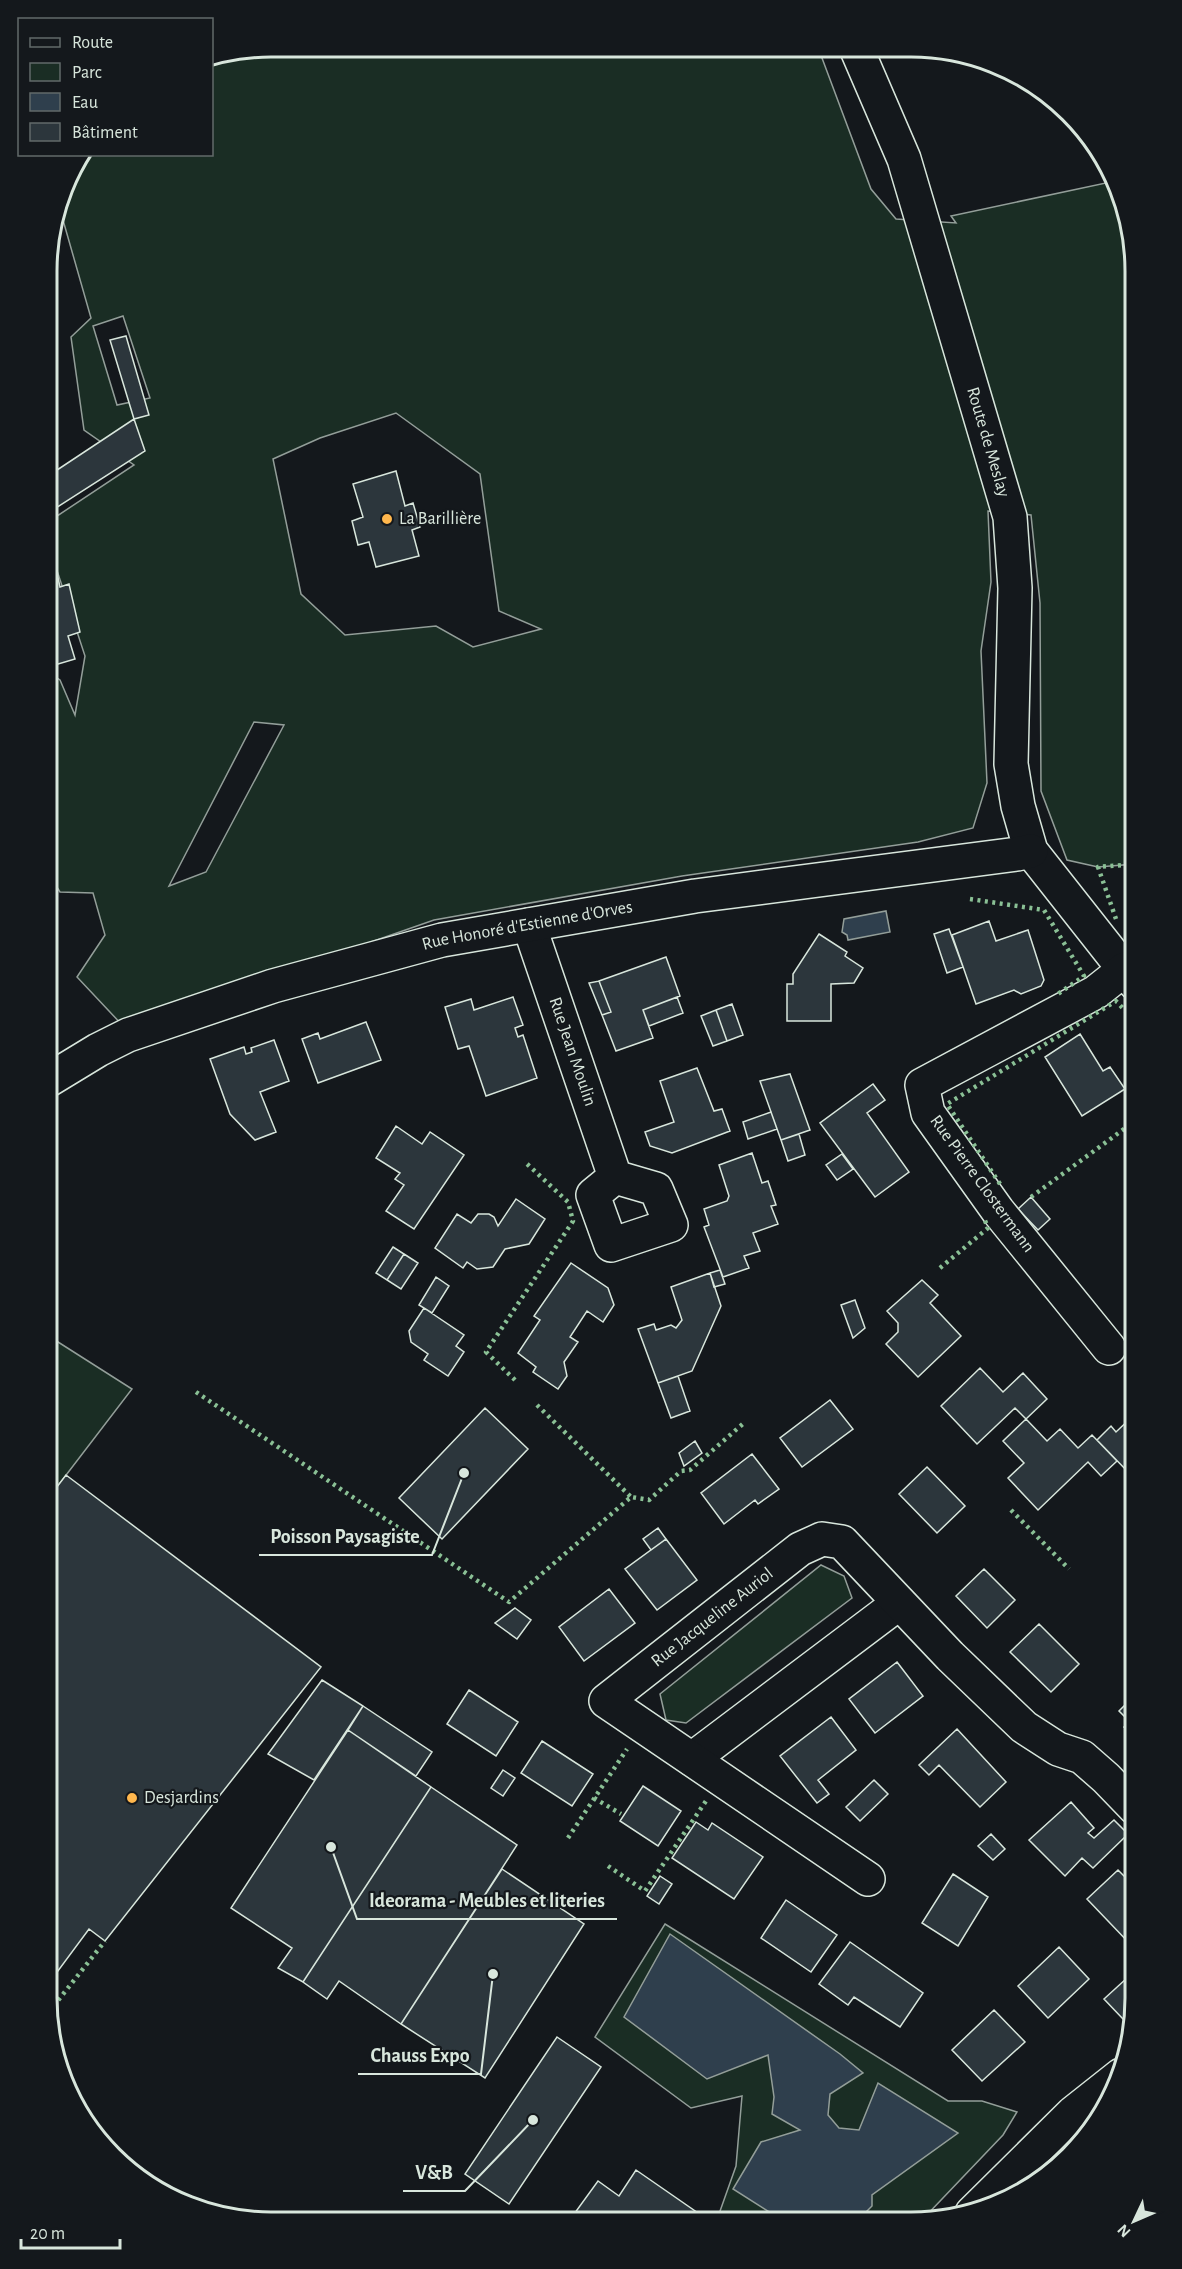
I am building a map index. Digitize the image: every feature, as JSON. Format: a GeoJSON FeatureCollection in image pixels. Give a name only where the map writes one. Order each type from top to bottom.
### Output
{"type":"FeatureCollection","features":[{"type":"Feature","properties":{"kind":"street","name":"Route de Meslay"},"geometry":{"type":"LineString","coordinates":[[860,57],[904,159],[1010,518],[1015,588],[1011,764],[1018,806],[1031,850]]}},
{"type":"Feature","properties":{"kind":"street","name":"Rue Honoré d'Estienne d'Orves"},"geometry":{"type":"LineString","coordinates":[[57,1076],[98,1050],[128,1035],[273,986],[442,940],[695,896],[1017,854],[1031,850]]}},
{"type":"Feature","properties":{"kind":"street"},"geometry":{"type":"LineString","coordinates":[[1031,850],[1125,970]]}},
{"type":"Feature","properties":{"kind":"street","name":"Rue Jean Moulin"},"geometry":{"type":"LineString","coordinates":[[529,926],[615,1177]]}},
{"type":"Feature","properties":{"kind":"street","name":"Rue Pierre Clostermann"},"geometry":{"type":"LineString","coordinates":[[1109,1348],[998,1211],[928,1113],[922,1085],[1125,978]]}},
{"type":"Feature","properties":{"kind":"street","name":"Rue Jacqueline Auriol"},"geometry":{"type":"LineString","coordinates":[[868,1879],[606,1701],[800,1549],[822,1539],[842,1542],[950,1656],[1024,1727],[1058,1749],[1082,1758],[1125,1798]]}},
{"type":"Feature","properties":{"kind":"street"},"geometry":{"type":"LineString","coordinates":[[692,1759],[899,1603]]}},
{"type":"Feature","properties":{"kind":"street"},"geometry":{"type":"LineString","coordinates":[[985,2199],[1073,2113],[1106,2087]]}},
{"type":"Feature","properties":{"kind":"green space"},"geometry":{"type":"Polygon","coordinates":[[[257,57],[822,57],[871,189],[896,219],[956,223],[951,216],[1106,183],[1118,215],[1125,257],[1125,865],[1098,867],[1067,860],[1041,791],[1040,603],[1031,515],[988,511],[991,582],[981,651],[987,783],[973,828],[918,842],[682,876],[434,920],[125,1028],[77,977],[105,935],[93,893],[60,892],[57,887],[57,678],[60,680],[75,715],[85,656],[57,570],[57,516],[134,465],[84,430],[71,337],[91,318],[63,220],[73,189],[91,156],[213,156],[213,65],[257,57]],[[123,316],[93,326],[117,405],[150,398],[123,316]],[[396,413],[320,438],[273,459],[301,594],[345,635],[436,626],[473,647],[541,629],[499,611],[480,474],[396,413]],[[254,722],[169,886],[206,872],[284,725],[254,722]]]}},
{"type":"Feature","properties":{"kind":"green space"},"geometry":{"type":"Polygon","coordinates":[[[57,1341],[132,1389],[57,1487],[57,1341]]]}},
{"type":"Feature","properties":{"kind":"green space"},"geometry":{"type":"Polygon","coordinates":[[[821,1565],[844,1576],[852,1598],[686,1723],[666,1720],[660,1694],[821,1565]]]}},
{"type":"Feature","properties":{"kind":"green space"},"geometry":{"type":"Polygon","coordinates":[[[665,1924],[948,2101],[982,2101],[1017,2112],[1003,2135],[930,2211],[720,2212],[736,2166],[742,2096],[691,2108],[595,2037],[665,1924]]]}},
{"type":"Feature","properties":{"kind":"water"},"geometry":{"type":"Polygon","coordinates":[[[886,911],[890,932],[848,940],[847,935],[842,932],[844,919],[886,911]]]}},
{"type":"Feature","properties":{"kind":"water"},"geometry":{"type":"Polygon","coordinates":[[[670,1934],[840,2054],[863,2073],[830,2094],[828,2115],[839,2128],[859,2130],[878,2083],[958,2133],[872,2195],[872,2206],[866,2212],[769,2212],[733,2189],[761,2142],[800,2130],[772,2114],[774,2097],[768,2055],[707,2079],[624,2017],[670,1934]]]}},
{"type":"Feature","properties":{"kind":"building"},"geometry":{"type":"Polygon","coordinates":[[[126,336],[149,415],[134,419],[110,340],[126,336]]]}},
{"type":"Feature","properties":{"kind":"building"},"geometry":{"type":"Polygon","coordinates":[[[134,419],[145,451],[57,507],[57,470],[134,419]]]}},
{"type":"Feature","properties":{"kind":"building","name":"La Barillière"},"geometry":{"type":"Polygon","coordinates":[[[396,471],[405,506],[413,503],[420,527],[412,530],[419,556],[376,567],[369,542],[358,545],[352,521],[363,517],[353,484],[396,471]]]}},
{"type":"Feature","properties":{"kind":"building"},"geometry":{"type":"Polygon","coordinates":[[[57,574],[60,587],[69,584],[80,632],[68,636],[75,659],[57,664],[57,574]]]}},
{"type":"Feature","properties":{"kind":"building"},"geometry":{"type":"Polygon","coordinates":[[[989,921],[996,941],[1028,930],[1044,980],[1041,986],[1021,994],[1014,990],[976,1004],[952,935],[989,921]]]}},
{"type":"Feature","properties":{"kind":"building"},"geometry":{"type":"Polygon","coordinates":[[[949,929],[963,967],[947,973],[934,934],[949,929]]]}},
{"type":"Feature","properties":{"kind":"building"},"geometry":{"type":"Polygon","coordinates":[[[819,934],[847,952],[845,956],[863,968],[854,983],[831,984],[831,1021],[787,1021],[787,984],[793,984],[793,974],[819,934]]]}},
{"type":"Feature","properties":{"kind":"building"},"geometry":{"type":"Polygon","coordinates":[[[666,957],[680,996],[643,1010],[653,1038],[616,1051],[602,1015],[611,1012],[599,981],[666,957]]]}},
{"type":"Feature","properties":{"kind":"building"},"geometry":{"type":"Polygon","coordinates":[[[599,981],[611,1012],[602,1015],[589,983],[599,981]]]}},
{"type":"Feature","properties":{"kind":"building"},"geometry":{"type":"Polygon","coordinates":[[[513,997],[523,1025],[515,1028],[518,1037],[523,1035],[537,1078],[486,1096],[469,1046],[458,1049],[445,1007],[471,999],[474,1010],[513,997]]]}},
{"type":"Feature","properties":{"kind":"building"},"geometry":{"type":"Polygon","coordinates":[[[677,997],[683,1013],[649,1026],[643,1010],[677,997]]]}},
{"type":"Feature","properties":{"kind":"building"},"geometry":{"type":"Polygon","coordinates":[[[732,1004],[743,1035],[727,1041],[716,1010],[732,1004]]]}},
{"type":"Feature","properties":{"kind":"building"},"geometry":{"type":"Polygon","coordinates":[[[716,1010],[727,1041],[713,1046],[701,1016],[716,1010]]]}},
{"type":"Feature","properties":{"kind":"building"},"geometry":{"type":"Polygon","coordinates":[[[366,1022],[381,1060],[318,1083],[302,1039],[318,1033],[320,1039],[366,1022]]]}},
{"type":"Feature","properties":{"kind":"building"},"geometry":{"type":"Polygon","coordinates":[[[1080,1034],[1103,1071],[1110,1067],[1125,1089],[1082,1116],[1045,1057],[1080,1034]]]}},
{"type":"Feature","properties":{"kind":"building"},"geometry":{"type":"Polygon","coordinates":[[[274,1040],[289,1081],[260,1092],[276,1132],[255,1140],[230,1114],[210,1059],[244,1047],[246,1054],[252,1052],[251,1048],[274,1040]]]}},
{"type":"Feature","properties":{"kind":"building"},"geometry":{"type":"Polygon","coordinates":[[[697,1068],[714,1111],[722,1109],[730,1131],[672,1153],[650,1146],[645,1132],[674,1122],[660,1081],[697,1068]]]}},
{"type":"Feature","properties":{"kind":"building"},"geometry":{"type":"Polygon","coordinates":[[[790,1074],[810,1130],[781,1140],[760,1081],[790,1074]]]}},
{"type":"Feature","properties":{"kind":"building"},"geometry":{"type":"Polygon","coordinates":[[[873,1084],[885,1100],[867,1113],[909,1172],[875,1197],[820,1123],[873,1084]]]}},
{"type":"Feature","properties":{"kind":"building"},"geometry":{"type":"Polygon","coordinates":[[[771,1112],[777,1129],[748,1139],[743,1122],[771,1112]]]}},
{"type":"Feature","properties":{"kind":"building"},"geometry":{"type":"Polygon","coordinates":[[[396,1126],[422,1144],[430,1132],[464,1155],[414,1229],[386,1211],[404,1185],[395,1179],[400,1173],[376,1158],[396,1126]]]}},
{"type":"Feature","properties":{"kind":"building"},"geometry":{"type":"Polygon","coordinates":[[[799,1134],[805,1155],[788,1161],[781,1140],[799,1134]]]}},
{"type":"Feature","properties":{"kind":"building"},"geometry":{"type":"Polygon","coordinates":[[[752,1153],[762,1183],[768,1181],[776,1205],[771,1206],[778,1224],[753,1233],[760,1251],[744,1256],[749,1268],[723,1277],[704,1227],[709,1225],[704,1209],[727,1201],[729,1196],[719,1165],[752,1153]]]}},
{"type":"Feature","properties":{"kind":"building"},"geometry":{"type":"Polygon","coordinates":[[[842,1154],[853,1169],[837,1180],[826,1165],[842,1154]]]}},
{"type":"Feature","properties":{"kind":"building"},"geometry":{"type":"Polygon","coordinates":[[[1031,1197],[1050,1219],[1038,1230],[1018,1209],[1031,1197]]]}},
{"type":"Feature","properties":{"kind":"building"},"geometry":{"type":"Polygon","coordinates":[[[516,1199],[545,1219],[529,1244],[505,1249],[493,1267],[477,1269],[467,1262],[463,1268],[435,1248],[457,1214],[471,1223],[478,1214],[489,1214],[494,1217],[498,1226],[516,1199]]]}},
{"type":"Feature","properties":{"kind":"building"},"geometry":{"type":"Polygon","coordinates":[[[393,1247],[404,1254],[387,1280],[376,1273],[393,1247]]]}},
{"type":"Feature","properties":{"kind":"building"},"geometry":{"type":"Polygon","coordinates":[[[404,1254],[418,1263],[401,1289],[387,1280],[404,1254]]]}},
{"type":"Feature","properties":{"kind":"building"},"geometry":{"type":"Polygon","coordinates":[[[571,1263],[608,1288],[614,1305],[603,1322],[587,1311],[570,1337],[578,1342],[564,1362],[567,1376],[558,1389],[533,1372],[536,1367],[518,1353],[540,1320],[534,1316],[571,1263]]]}},
{"type":"Feature","properties":{"kind":"building"},"geometry":{"type":"Polygon","coordinates":[[[720,1270],[725,1284],[714,1287],[710,1273],[720,1270]]]}},
{"type":"Feature","properties":{"kind":"building"},"geometry":{"type":"Polygon","coordinates":[[[710,1273],[721,1306],[692,1371],[658,1383],[638,1329],[654,1324],[656,1330],[671,1325],[676,1328],[682,1320],[671,1287],[710,1273]]]}},
{"type":"Feature","properties":{"kind":"building"},"geometry":{"type":"Polygon","coordinates":[[[436,1277],[449,1286],[432,1313],[419,1305],[436,1277]]]}},
{"type":"Feature","properties":{"kind":"building"},"geometry":{"type":"Polygon","coordinates":[[[922,1280],[938,1295],[930,1303],[961,1336],[918,1377],[886,1344],[898,1332],[898,1323],[887,1311],[922,1280]]]}},
{"type":"Feature","properties":{"kind":"building"},"geometry":{"type":"Polygon","coordinates":[[[855,1300],[865,1328],[853,1338],[841,1305],[855,1300]]]}},
{"type":"Feature","properties":{"kind":"building"},"geometry":{"type":"Polygon","coordinates":[[[424,1308],[464,1335],[456,1346],[464,1352],[448,1376],[424,1360],[428,1354],[411,1342],[409,1331],[424,1308]]]}},
{"type":"Feature","properties":{"kind":"building"},"geometry":{"type":"Polygon","coordinates":[[[980,1368],[1003,1392],[1023,1373],[1047,1399],[1026,1419],[1015,1408],[977,1444],[941,1406],[980,1368]]]}},
{"type":"Feature","properties":{"kind":"building"},"geometry":{"type":"Polygon","coordinates":[[[678,1376],[690,1411],[671,1418],[658,1383],[678,1376]]]}},
{"type":"Feature","properties":{"kind":"building"},"geometry":{"type":"Polygon","coordinates":[[[830,1400],[853,1429],[802,1467],[780,1438],[830,1400]]]}},
{"type":"Feature","properties":{"kind":"building"},"geometry":{"type":"Polygon","coordinates":[[[485,1408],[528,1449],[442,1539],[399,1498],[485,1408]]]}},
{"type":"Feature","properties":{"kind":"building"},"geometry":{"type":"Polygon","coordinates":[[[1026,1419],[1047,1441],[1060,1429],[1078,1448],[1092,1435],[1117,1461],[1101,1476],[1088,1462],[1038,1510],[1008,1478],[1024,1463],[1003,1441],[1026,1419]]]}},
{"type":"Feature","properties":{"kind":"building"},"geometry":{"type":"Polygon","coordinates":[[[1125,1423],[1125,1469],[1097,1440],[1111,1426],[1116,1432],[1125,1423]]]}},
{"type":"Feature","properties":{"kind":"building"},"geometry":{"type":"Polygon","coordinates":[[[695,1441],[702,1453],[684,1466],[679,1453],[695,1441]]]}},
{"type":"Feature","properties":{"kind":"building"},"geometry":{"type":"Polygon","coordinates":[[[752,1454],[779,1489],[758,1504],[755,1500],[724,1524],[701,1493],[752,1454]]]}},
{"type":"Feature","properties":{"kind":"building"},"geometry":{"type":"Polygon","coordinates":[[[927,1467],[965,1506],[937,1533],[899,1494],[927,1467]]]}},
{"type":"Feature","properties":{"kind":"building","name":"Desjardins"},"geometry":{"type":"Polygon","coordinates":[[[66,1475],[321,1667],[105,1941],[89,1929],[57,1972],[57,1487],[66,1475]]]}},
{"type":"Feature","properties":{"kind":"building"},"geometry":{"type":"Polygon","coordinates":[[[658,1528],[666,1539],[651,1550],[643,1539],[658,1528]]]}},
{"type":"Feature","properties":{"kind":"building"},"geometry":{"type":"Polygon","coordinates":[[[666,1539],[697,1580],[657,1610],[625,1569],[666,1539]]]}},
{"type":"Feature","properties":{"kind":"building"},"geometry":{"type":"Polygon","coordinates":[[[984,1569],[1015,1600],[987,1628],[956,1596],[984,1569]]]}},
{"type":"Feature","properties":{"kind":"building"},"geometry":{"type":"Polygon","coordinates":[[[609,1589],[635,1623],[584,1661],[559,1627],[609,1589]]]}},
{"type":"Feature","properties":{"kind":"building"},"geometry":{"type":"Polygon","coordinates":[[[515,1608],[531,1620],[517,1639],[495,1623],[515,1608]]]}},
{"type":"Feature","properties":{"kind":"building"},"geometry":{"type":"Polygon","coordinates":[[[1039,1624],[1079,1664],[1051,1692],[1010,1652],[1039,1624]]]}},
{"type":"Feature","properties":{"kind":"building"},"geometry":{"type":"Polygon","coordinates":[[[897,1662],[923,1696],[875,1733],[849,1699],[897,1662]]]}},
{"type":"Feature","properties":{"kind":"building"},"geometry":{"type":"Polygon","coordinates":[[[322,1680],[363,1706],[314,1780],[268,1754],[322,1680]]]}},
{"type":"Feature","properties":{"kind":"building"},"geometry":{"type":"Polygon","coordinates":[[[469,1690],[518,1722],[496,1756],[447,1724],[469,1690]]]}},
{"type":"Feature","properties":{"kind":"building"},"geometry":{"type":"Polygon","coordinates":[[[1125,1705],[1125,1717],[1119,1711],[1125,1705]]]}},
{"type":"Feature","properties":{"kind":"building"},"geometry":{"type":"Polygon","coordinates":[[[363,1706],[432,1752],[416,1776],[348,1730],[363,1706]]]}},
{"type":"Feature","properties":{"kind":"building"},"geometry":{"type":"Polygon","coordinates":[[[831,1717],[856,1750],[818,1780],[829,1794],[817,1803],[780,1756],[831,1717]]]}},
{"type":"Feature","properties":{"kind":"building"},"geometry":{"type":"Polygon","coordinates":[[[957,1729],[1006,1782],[980,1807],[939,1765],[929,1775],[919,1765],[957,1729]]]}},
{"type":"Feature","properties":{"kind":"building"},"geometry":{"type":"Polygon","coordinates":[[[348,1730],[431,1787],[303,1982],[278,1968],[292,1948],[231,1908],[348,1730]]]}},
{"type":"Feature","properties":{"kind":"building"},"geometry":{"type":"Polygon","coordinates":[[[542,1741],[593,1774],[572,1806],[521,1773],[542,1741]]]}},
{"type":"Feature","properties":{"kind":"building"},"geometry":{"type":"Polygon","coordinates":[[[503,1770],[515,1778],[503,1796],[491,1788],[503,1770]]]}},
{"type":"Feature","properties":{"kind":"building"},"geometry":{"type":"Polygon","coordinates":[[[874,1780],[888,1794],[860,1821],[846,1807],[874,1780]]]}},
{"type":"Feature","properties":{"kind":"building"},"geometry":{"type":"Polygon","coordinates":[[[643,1786],[681,1811],[658,1846],[620,1821],[643,1786]]]}},
{"type":"Feature","properties":{"kind":"building"},"geometry":{"type":"Polygon","coordinates":[[[431,1787],[517,1845],[401,2024],[339,1981],[327,1999],[303,1982],[431,1787]]]}},
{"type":"Feature","properties":{"kind":"building"},"geometry":{"type":"Polygon","coordinates":[[[1071,1802],[1094,1828],[1088,1833],[1094,1838],[1114,1820],[1125,1831],[1125,1837],[1093,1868],[1082,1858],[1065,1876],[1029,1840],[1071,1802]]]}},
{"type":"Feature","properties":{"kind":"building"},"geometry":{"type":"Polygon","coordinates":[[[696,1822],[708,1830],[712,1823],[763,1857],[734,1899],[672,1858],[696,1822]]]}},
{"type":"Feature","properties":{"kind":"building"},"geometry":{"type":"Polygon","coordinates":[[[991,1834],[1005,1849],[993,1860],[978,1846],[991,1834]]]}},
{"type":"Feature","properties":{"kind":"building"},"geometry":{"type":"Polygon","coordinates":[[[502,1869],[584,1924],[485,2078],[401,2024],[502,1869]]]}},
{"type":"Feature","properties":{"kind":"building"},"geometry":{"type":"Polygon","coordinates":[[[1118,1870],[1125,1877],[1125,1939],[1087,1899],[1118,1870]]]}},
{"type":"Feature","properties":{"kind":"building"},"geometry":{"type":"Polygon","coordinates":[[[953,1874],[988,1897],[958,1946],[922,1923],[953,1874]]]}},
{"type":"Feature","properties":{"kind":"building"},"geometry":{"type":"Polygon","coordinates":[[[660,1876],[672,1884],[659,1904],[647,1896],[660,1876]]]}},
{"type":"Feature","properties":{"kind":"building"},"geometry":{"type":"Polygon","coordinates":[[[786,1900],[837,1935],[811,1972],[761,1938],[786,1900]]]}},
{"type":"Feature","properties":{"kind":"building"},"geometry":{"type":"Polygon","coordinates":[[[850,1942],[923,1993],[900,2027],[854,1997],[848,2005],[819,1984],[850,1942]]]}},
{"type":"Feature","properties":{"kind":"building"},"geometry":{"type":"Polygon","coordinates":[[[1059,1947],[1089,1979],[1048,2018],[1018,1986],[1059,1947]]]}},
{"type":"Feature","properties":{"kind":"building"},"geometry":{"type":"Polygon","coordinates":[[[1125,1980],[1124,2018],[1104,1999],[1125,1980]]]}},
{"type":"Feature","properties":{"kind":"building"},"geometry":{"type":"Polygon","coordinates":[[[994,2010],[1025,2042],[982,2081],[952,2050],[994,2010]]]}},
{"type":"Feature","properties":{"kind":"building"},"geometry":{"type":"Polygon","coordinates":[[[557,2037],[601,2067],[509,2204],[465,2174],[557,2037]]]}},
{"type":"Feature","properties":{"kind":"building"},"geometry":{"type":"Polygon","coordinates":[[[636,2170],[697,2212],[576,2212],[598,2181],[619,2196],[636,2170]]]}},
{"type":"Feature","properties":{"kind":"hedge"},"geometry":{"type":"LineString","coordinates":[[1116,919],[1098,867],[1125,865]]}},
{"type":"Feature","properties":{"kind":"hedge"},"geometry":{"type":"LineString","coordinates":[[970,899],[1044,910],[1084,976],[1055,996]]}},
{"type":"Feature","properties":{"kind":"hedge"},"geometry":{"type":"LineString","coordinates":[[1000,1184],[947,1104],[1116,1001],[1125,1010]]}},
{"type":"Feature","properties":{"kind":"hedge"},"geometry":{"type":"LineString","coordinates":[[1031,1197],[1125,1128]]}},
{"type":"Feature","properties":{"kind":"hedge"},"geometry":{"type":"LineString","coordinates":[[515,1380],[486,1352],[573,1221],[568,1202],[525,1162]]}},
{"type":"Feature","properties":{"kind":"hedge"},"geometry":{"type":"LineString","coordinates":[[940,1268],[988,1228],[984,1218]]}},
{"type":"Feature","properties":{"kind":"hedge"},"geometry":{"type":"LineString","coordinates":[[196,1392],[509,1602],[631,1497],[649,1500],[681,1471],[690,1470],[745,1422]]}},
{"type":"Feature","properties":{"kind":"hedge"},"geometry":{"type":"LineString","coordinates":[[537,1405],[631,1497]]}},
{"type":"Feature","properties":{"kind":"hedge"},"geometry":{"type":"LineString","coordinates":[[1011,1510],[1069,1569]]}},
{"type":"Feature","properties":{"kind":"hedge"},"geometry":{"type":"LineString","coordinates":[[568,1838],[627,1749]]}},
{"type":"Feature","properties":{"kind":"hedge"},"geometry":{"type":"LineString","coordinates":[[594,1798],[621,1814]]}},
{"type":"Feature","properties":{"kind":"hedge"},"geometry":{"type":"LineString","coordinates":[[608,1866],[645,1891],[706,1801]]}},
{"type":"Feature","properties":{"kind":"hedge"},"geometry":{"type":"LineString","coordinates":[[57,2002],[105,1941]]}},
{"type":"Feature","properties":{"kind":"place","name":"La Barillière"},"geometry":{"type":"Point","coordinates":[387,519]}},
{"type":"Feature","properties":{"kind":"place","name":"Poisson Paysagiste"},"geometry":{"type":"Point","coordinates":[464,1473]}},
{"type":"Feature","properties":{"kind":"place","name":"Desjardins"},"geometry":{"type":"Point","coordinates":[132,1798]}},
{"type":"Feature","properties":{"kind":"place","name":"Ideorama - Meubles et literies"},"geometry":{"type":"Point","coordinates":[331,1847]}},
{"type":"Feature","properties":{"kind":"place","name":"Chauss Expo"},"geometry":{"type":"Point","coordinates":[493,1974]}},
{"type":"Feature","properties":{"kind":"place","name":"V&B"},"geometry":{"type":"Point","coordinates":[533,2120]}}]}
